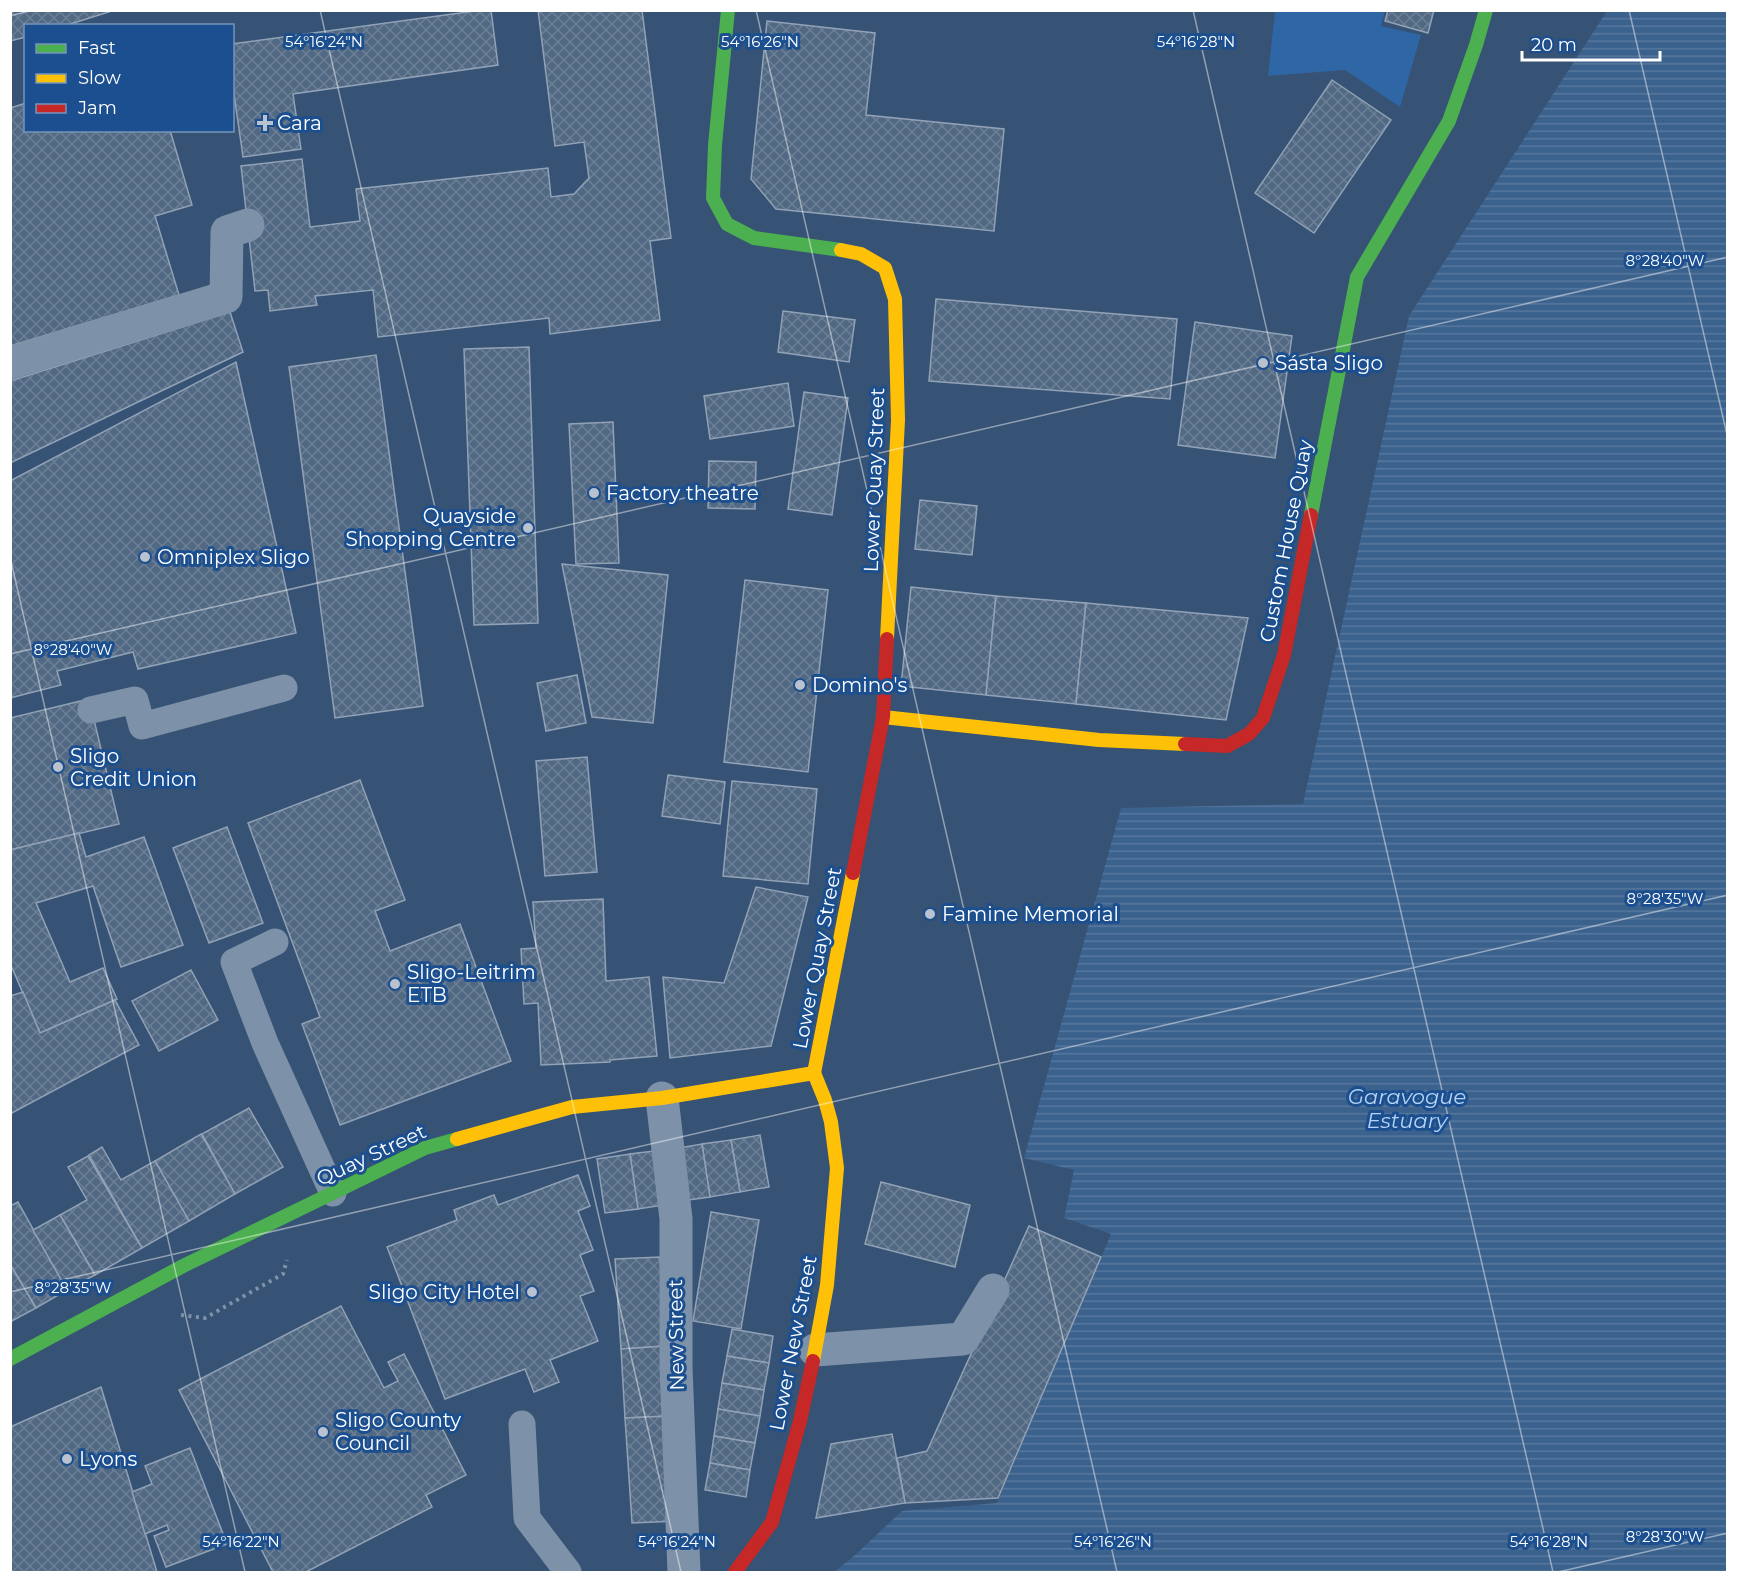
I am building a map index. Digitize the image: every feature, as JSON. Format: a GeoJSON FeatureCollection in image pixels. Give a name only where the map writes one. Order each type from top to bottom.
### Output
{"type":"FeatureCollection","features":[{"type":"Feature","properties":{"kind":"street","name":"Lower Quay Street"},"geometry":{"type":"LineString","coordinates":[[728,10],[715,144],[713,198],[727,224],[754,238],[861,254],[885,268],[895,299],[898,420],[884,717],[814,1073]]}},
{"type":"Feature","properties":{"kind":"street","name":"Custom House Quay"},"geometry":{"type":"LineString","coordinates":[[884,717],[1099,740],[1227,746],[1249,734],[1263,718],[1284,655],[1357,277],[1449,121],[1486,10]]}},
{"type":"Feature","properties":{"kind":"street"},"geometry":{"type":"LineString","coordinates":[[10,363],[226,297],[227,232],[248,225]]}},
{"type":"Feature","properties":{"kind":"street","name":"Quay Street"},"geometry":{"type":"LineString","coordinates":[[10,1359],[183,1266],[425,1148],[572,1107],[662,1098],[814,1073]]}},
{"type":"Feature","properties":{"kind":"street","name":"Lower New Street"},"geometry":{"type":"LineString","coordinates":[[735,1572],[772,1522],[800,1421],[827,1285],[837,1168],[831,1122],[814,1073]]}},
{"type":"Feature","properties":{"kind":"street","name":"New Street"},"geometry":{"type":"LineString","coordinates":[[662,1098],[676,1218],[676,1366],[684,1572]]}},
{"type":"Feature","properties":{"kind":"street"},"geometry":{"type":"LineString","coordinates":[[815,1350],[963,1339],[993,1290]]}},
{"type":"Feature","properties":{"kind":"lane"},"geometry":{"type":"LineString","coordinates":[[92,710],[135,700],[142,726],[284,688]]}},
{"type":"Feature","properties":{"kind":"lane"},"geometry":{"type":"LineString","coordinates":[[275,942],[234,962],[265,1043],[333,1193]]}},
{"type":"Feature","properties":{"kind":"lane"},"geometry":{"type":"LineString","coordinates":[[522,1424],[527,1518],[568,1572]]}},
{"type":"Feature","properties":{"kind":"shaded area"},"geometry":{"type":"Polygon","coordinates":[[[1275,11],[1385,11],[1381,26],[1421,35],[1400,107],[1345,70],[1268,76],[1275,11]]]}},
{"type":"Feature","properties":{"kind":"water","name":"Garavogue Estuary"},"geometry":{"type":"Polygon","coordinates":[[[1607,11],[1727,11],[1727,1572],[834,1572],[902,1511],[997,1503],[1111,1234],[1064,1218],[1074,1170],[1024,1158],[1121,808],[1303,804],[1409,316],[1607,11]]]}},
{"type":"Feature","properties":{"kind":"building"},"geometry":{"type":"Polygon","coordinates":[[[10,10],[115,10],[70,24],[24,24],[24,38],[10,41],[10,10]]]}},
{"type":"Feature","properties":{"kind":"building"},"geometry":{"type":"Polygon","coordinates":[[[491,10],[498,65],[293,94],[301,149],[243,157],[234,94],[234,44],[491,10]]]}},
{"type":"Feature","properties":{"kind":"building"},"geometry":{"type":"Polygon","coordinates":[[[538,10],[642,10],[671,238],[650,241],[660,320],[550,334],[549,318],[378,337],[373,290],[315,296],[317,305],[270,311],[268,290],[255,291],[241,166],[302,159],[310,227],[360,221],[356,189],[548,168],[551,197],[574,194],[589,178],[584,142],[555,146],[538,10]]]}},
{"type":"Feature","properties":{"kind":"building"},"geometry":{"type":"Polygon","coordinates":[[[1388,10],[1434,10],[1428,33],[1385,21],[1388,10]]]}},
{"type":"Feature","properties":{"kind":"building"},"geometry":{"type":"Polygon","coordinates":[[[767,21],[875,33],[866,115],[1004,129],[994,231],[776,209],[751,179],[767,21]]]}},
{"type":"Feature","properties":{"kind":"building"},"geometry":{"type":"Polygon","coordinates":[[[1332,80],[1391,120],[1314,233],[1255,193],[1332,80]]]}},
{"type":"Feature","properties":{"kind":"building"},"geometry":{"type":"Polygon","coordinates":[[[24,104],[24,132],[171,132],[192,205],[155,216],[179,295],[10,346],[10,108],[24,104]]]}},
{"type":"Feature","properties":{"kind":"building"},"geometry":{"type":"Polygon","coordinates":[[[936,299],[1177,319],[1170,399],[929,381],[936,299]]]}},
{"type":"Feature","properties":{"kind":"building"},"geometry":{"type":"Polygon","coordinates":[[[783,311],[855,320],[849,362],[778,352],[783,311]]]}},
{"type":"Feature","properties":{"kind":"building"},"geometry":{"type":"Polygon","coordinates":[[[230,312],[243,352],[10,463],[10,381],[230,312]]]}},
{"type":"Feature","properties":{"kind":"building"},"geometry":{"type":"Polygon","coordinates":[[[1195,322],[1292,336],[1275,458],[1178,445],[1195,322]]]}},
{"type":"Feature","properties":{"kind":"building"},"geometry":{"type":"Polygon","coordinates":[[[529,347],[538,623],[474,625],[464,349],[529,347]]]}},
{"type":"Feature","properties":{"kind":"building"},"geometry":{"type":"Polygon","coordinates":[[[376,355],[423,706],[335,718],[289,367],[376,355]]]}},
{"type":"Feature","properties":{"kind":"building","name":"Omniplex Sligo"},"geometry":{"type":"Polygon","coordinates":[[[236,362],[296,633],[138,669],[133,652],[57,671],[61,685],[10,698],[10,481],[236,362]]]}},
{"type":"Feature","properties":{"kind":"building"},"geometry":{"type":"Polygon","coordinates":[[[788,383],[794,426],[710,439],[704,396],[788,383]]]}},
{"type":"Feature","properties":{"kind":"building"},"geometry":{"type":"Polygon","coordinates":[[[804,392],[848,398],[832,515],[788,509],[804,392]]]}},
{"type":"Feature","properties":{"kind":"building","name":"Factory theatre"},"geometry":{"type":"Polygon","coordinates":[[[613,422],[619,563],[576,564],[569,424],[613,422]]]}},
{"type":"Feature","properties":{"kind":"building"},"geometry":{"type":"Polygon","coordinates":[[[709,461],[756,462],[755,509],[708,508],[709,461]]]}},
{"type":"Feature","properties":{"kind":"building"},"geometry":{"type":"Polygon","coordinates":[[[920,500],[977,506],[972,555],[915,549],[920,500]]]}},
{"type":"Feature","properties":{"kind":"building"},"geometry":{"type":"Polygon","coordinates":[[[562,564],[668,575],[653,723],[592,717],[562,564]]]}},
{"type":"Feature","properties":{"kind":"building"},"geometry":{"type":"Polygon","coordinates":[[[745,580],[828,590],[808,772],[724,762],[745,580]]]}},
{"type":"Feature","properties":{"kind":"building"},"geometry":{"type":"Polygon","coordinates":[[[911,587],[996,596],[986,695],[901,686],[911,587]]]}},
{"type":"Feature","properties":{"kind":"building"},"geometry":{"type":"Polygon","coordinates":[[[996,596],[1086,603],[1076,704],[986,695],[996,596]]]}},
{"type":"Feature","properties":{"kind":"building"},"geometry":{"type":"Polygon","coordinates":[[[1086,603],[1248,618],[1226,720],[1076,704],[1086,603]]]}},
{"type":"Feature","properties":{"kind":"building"},"geometry":{"type":"Polygon","coordinates":[[[577,675],[586,723],[546,731],[537,683],[577,675]]]}},
{"type":"Feature","properties":{"kind":"building","name":"Sligo Credit Union"},"geometry":{"type":"Polygon","coordinates":[[[89,699],[119,824],[10,850],[10,718],[89,699]]]}},
{"type":"Feature","properties":{"kind":"building"},"geometry":{"type":"Polygon","coordinates":[[[587,757],[597,872],[545,876],[536,761],[587,757]]]}},
{"type":"Feature","properties":{"kind":"building"},"geometry":{"type":"Polygon","coordinates":[[[668,775],[725,782],[720,824],[662,816],[668,775]]]}},
{"type":"Feature","properties":{"kind":"building","name":"Sligo-Leitrim ETB"},"geometry":{"type":"Polygon","coordinates":[[[360,780],[405,900],[375,911],[390,951],[460,924],[511,1061],[340,1125],[302,1024],[320,1017],[248,823],[360,780]]]}},
{"type":"Feature","properties":{"kind":"building"},"geometry":{"type":"Polygon","coordinates":[[[732,781],[817,789],[808,884],[723,876],[732,781]]]}},
{"type":"Feature","properties":{"kind":"building"},"geometry":{"type":"Polygon","coordinates":[[[227,827],[263,923],[209,943],[173,848],[227,827]]]}},
{"type":"Feature","properties":{"kind":"building"},"geometry":{"type":"Polygon","coordinates":[[[79,833],[86,857],[144,837],[183,945],[121,967],[93,886],[36,903],[70,982],[103,968],[117,999],[40,1033],[10,963],[10,850],[79,833]]]}},
{"type":"Feature","properties":{"kind":"building"},"geometry":{"type":"Polygon","coordinates":[[[756,887],[808,897],[771,1046],[670,1058],[663,977],[724,983],[756,887]]]}},
{"type":"Feature","properties":{"kind":"building"},"geometry":{"type":"Polygon","coordinates":[[[603,899],[606,981],[649,977],[657,1056],[610,1060],[610,1062],[541,1065],[538,1003],[524,1004],[521,949],[536,948],[533,902],[603,899]]]}},
{"type":"Feature","properties":{"kind":"building"},"geometry":{"type":"Polygon","coordinates":[[[191,970],[218,1020],[159,1051],[132,1001],[191,970]]]}},
{"type":"Feature","properties":{"kind":"building"},"geometry":{"type":"Polygon","coordinates":[[[23,992],[40,1033],[115,1000],[139,1045],[10,1114],[10,996],[23,992]]]}},
{"type":"Feature","properties":{"kind":"building"},"geometry":{"type":"Polygon","coordinates":[[[249,1108],[283,1167],[235,1194],[202,1134],[249,1108]]]}},
{"type":"Feature","properties":{"kind":"building"},"geometry":{"type":"Polygon","coordinates":[[[201,1134],[235,1194],[189,1221],[155,1161],[201,1134]]]}},
{"type":"Feature","properties":{"kind":"building"},"geometry":{"type":"Polygon","coordinates":[[[760,1135],[769,1187],[740,1192],[731,1140],[760,1135]]]}},
{"type":"Feature","properties":{"kind":"building"},"geometry":{"type":"Polygon","coordinates":[[[731,1140],[740,1192],[710,1197],[702,1144],[731,1140]]]}},
{"type":"Feature","properties":{"kind":"building"},"geometry":{"type":"Polygon","coordinates":[[[702,1144],[710,1197],[681,1201],[672,1149],[702,1144]]]}},
{"type":"Feature","properties":{"kind":"building"},"geometry":{"type":"Polygon","coordinates":[[[102,1147],[121,1180],[155,1161],[189,1221],[142,1248],[89,1155],[102,1147]]]}},
{"type":"Feature","properties":{"kind":"building"},"geometry":{"type":"Polygon","coordinates":[[[662,1150],[670,1204],[638,1209],[630,1154],[662,1150]]]}},
{"type":"Feature","properties":{"kind":"building"},"geometry":{"type":"Polygon","coordinates":[[[630,1154],[638,1209],[605,1213],[597,1159],[630,1154]]]}},
{"type":"Feature","properties":{"kind":"building"},"geometry":{"type":"Polygon","coordinates":[[[88,1156],[142,1248],[95,1275],[60,1215],[87,1200],[68,1167],[88,1156]]]}},
{"type":"Feature","properties":{"kind":"building"},"geometry":{"type":"Polygon","coordinates":[[[578,1175],[590,1206],[578,1211],[593,1250],[580,1255],[594,1291],[580,1296],[598,1341],[550,1360],[559,1382],[534,1392],[525,1369],[445,1399],[387,1247],[457,1220],[454,1210],[494,1195],[498,1205],[578,1175]]]}},
{"type":"Feature","properties":{"kind":"building"},"geometry":{"type":"Polygon","coordinates":[[[881,1182],[970,1205],[955,1267],[865,1244],[881,1182]]]}},
{"type":"Feature","properties":{"kind":"building"},"geometry":{"type":"Polygon","coordinates":[[[18,1202],[67,1290],[36,1308],[10,1264],[10,1206],[18,1202]]]}},
{"type":"Feature","properties":{"kind":"building"},"geometry":{"type":"Polygon","coordinates":[[[711,1212],[759,1220],[741,1329],[693,1321],[711,1212]]]}},
{"type":"Feature","properties":{"kind":"building"},"geometry":{"type":"Polygon","coordinates":[[[60,1215],[95,1275],[67,1290],[33,1230],[60,1215]]]}},
{"type":"Feature","properties":{"kind":"building"},"geometry":{"type":"Polygon","coordinates":[[[1029,1226],[1101,1257],[998,1498],[905,1503],[897,1458],[927,1451],[1029,1226]]]}},
{"type":"Feature","properties":{"kind":"building"},"geometry":{"type":"Polygon","coordinates":[[[660,1257],[665,1346],[621,1349],[615,1259],[660,1257]]]}},
{"type":"Feature","properties":{"kind":"building"},"geometry":{"type":"Polygon","coordinates":[[[10,1264],[36,1308],[10,1322],[10,1264]]]}},
{"type":"Feature","properties":{"kind":"building","name":"Sligo County Council"},"geometry":{"type":"Polygon","coordinates":[[[341,1306],[384,1388],[398,1381],[388,1362],[404,1354],[466,1475],[426,1495],[432,1507],[306,1572],[273,1572],[179,1390],[341,1306]]]}},
{"type":"Feature","properties":{"kind":"building"},"geometry":{"type":"Polygon","coordinates":[[[732,1329],[773,1336],[769,1363],[727,1356],[732,1329]]]}},
{"type":"Feature","properties":{"kind":"building"},"geometry":{"type":"Polygon","coordinates":[[[665,1346],[669,1416],[625,1418],[621,1349],[665,1346]]]}},
{"type":"Feature","properties":{"kind":"building"},"geometry":{"type":"Polygon","coordinates":[[[727,1356],[769,1363],[764,1390],[722,1383],[727,1356]]]}},
{"type":"Feature","properties":{"kind":"building"},"geometry":{"type":"Polygon","coordinates":[[[722,1383],[764,1390],[760,1416],[718,1409],[722,1383]]]}},
{"type":"Feature","properties":{"kind":"building","name":"Lyons"},"geometry":{"type":"Polygon","coordinates":[[[101,1387],[157,1572],[10,1572],[10,1427],[101,1387]]]}},
{"type":"Feature","properties":{"kind":"building"},"geometry":{"type":"Polygon","coordinates":[[[718,1409],[760,1416],[755,1443],[714,1436],[718,1409]]]}},
{"type":"Feature","properties":{"kind":"building"},"geometry":{"type":"Polygon","coordinates":[[[669,1416],[676,1521],[632,1523],[625,1418],[669,1416]]]}},
{"type":"Feature","properties":{"kind":"building"},"geometry":{"type":"Polygon","coordinates":[[[892,1434],[905,1503],[816,1518],[831,1444],[892,1434]]]}},
{"type":"Feature","properties":{"kind":"building"},"geometry":{"type":"Polygon","coordinates":[[[714,1436],[755,1443],[750,1470],[710,1463],[714,1436]]]}},
{"type":"Feature","properties":{"kind":"building"},"geometry":{"type":"Polygon","coordinates":[[[190,1448],[227,1544],[166,1567],[154,1536],[169,1530],[167,1525],[145,1534],[132,1492],[152,1484],[145,1466],[190,1448]]]}},
{"type":"Feature","properties":{"kind":"building"},"geometry":{"type":"Polygon","coordinates":[[[710,1463],[750,1470],[746,1497],[705,1490],[710,1463]]]}},
{"type":"Feature","properties":{"kind":"traffic: fast"},"geometry":{"type":"LineString","coordinates":[[728,10],[715,145],[713,198],[727,224],[754,238],[841,250]]}},
{"type":"Feature","properties":{"kind":"traffic: fast"},"geometry":{"type":"LineString","coordinates":[[1311,515],[1357,277],[1449,121],[1486,10]]}},
{"type":"Feature","properties":{"kind":"traffic: fast"},"geometry":{"type":"LineString","coordinates":[[10,1359],[183,1266],[425,1148],[457,1139]]}},
{"type":"Feature","properties":{"kind":"traffic: slow"},"geometry":{"type":"LineString","coordinates":[[841,250],[861,254],[885,268],[895,299],[898,420],[887,639]]}},
{"type":"Feature","properties":{"kind":"traffic: slow"},"geometry":{"type":"LineString","coordinates":[[883,717],[1099,740],[1185,744]]}},
{"type":"Feature","properties":{"kind":"traffic: slow"},"geometry":{"type":"LineString","coordinates":[[814,1073],[853,873]]}},
{"type":"Feature","properties":{"kind":"traffic: slow"},"geometry":{"type":"LineString","coordinates":[[457,1139],[572,1107],[662,1098],[814,1073]]}},
{"type":"Feature","properties":{"kind":"traffic: slow"},"geometry":{"type":"LineString","coordinates":[[813,1361],[827,1285],[837,1168],[831,1122],[814,1073]]}},
{"type":"Feature","properties":{"kind":"traffic: jam"},"geometry":{"type":"LineString","coordinates":[[1185,744],[1227,746],[1249,734],[1263,718],[1284,655],[1311,515]]}},
{"type":"Feature","properties":{"kind":"traffic: jam"},"geometry":{"type":"LineString","coordinates":[[853,873],[883,717],[887,639]]}},
{"type":"Feature","properties":{"kind":"traffic: jam"},"geometry":{"type":"LineString","coordinates":[[735,1572],[772,1522],[800,1421],[813,1361]]}},
{"type":"Feature","properties":{"kind":"place","name":"Cara"},"geometry":{"type":"Point","coordinates":[265,123]}},
{"type":"Feature","properties":{"kind":"place","name":"Sásta Sligo"},"geometry":{"type":"Point","coordinates":[1263,363]}},
{"type":"Feature","properties":{"kind":"place","name":"Factory theatre"},"geometry":{"type":"Point","coordinates":[594,493]}},
{"type":"Feature","properties":{"kind":"place","name":"Quayside Shopping Centre"},"geometry":{"type":"Point","coordinates":[528,528]}},
{"type":"Feature","properties":{"kind":"place","name":"Omniplex Sligo"},"geometry":{"type":"Point","coordinates":[145,557]}},
{"type":"Feature","properties":{"kind":"place","name":"Domino's"},"geometry":{"type":"Point","coordinates":[800,685]}},
{"type":"Feature","properties":{"kind":"place","name":"Sligo Credit Union"},"geometry":{"type":"Point","coordinates":[58,767]}},
{"type":"Feature","properties":{"kind":"place","name":"Famine Memorial"},"geometry":{"type":"Point","coordinates":[930,914]}},
{"type":"Feature","properties":{"kind":"place","name":"Sligo-Leitrim ETB"},"geometry":{"type":"Point","coordinates":[395,984]}},
{"type":"Feature","properties":{"kind":"place","name":"Sligo City Hotel"},"geometry":{"type":"Point","coordinates":[532,1292]}},
{"type":"Feature","properties":{"kind":"place","name":"Sligo County Council"},"geometry":{"type":"Point","coordinates":[323,1432]}},
{"type":"Feature","properties":{"kind":"place","name":"Lyons"},"geometry":{"type":"Point","coordinates":[67,1459]}}]}
